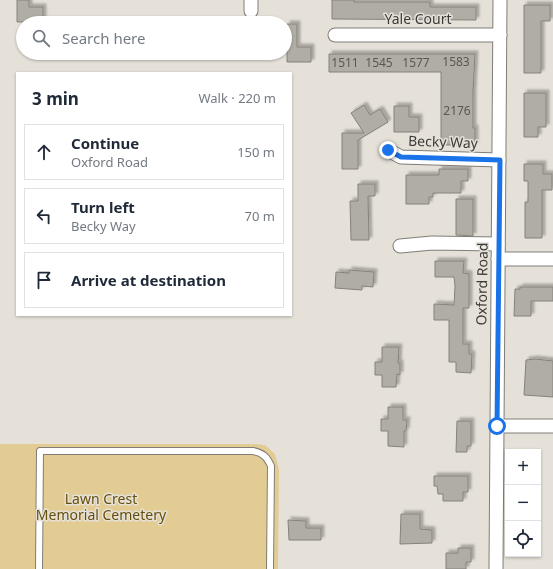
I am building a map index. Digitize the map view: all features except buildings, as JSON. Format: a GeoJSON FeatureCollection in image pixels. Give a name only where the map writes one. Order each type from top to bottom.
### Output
{"type":"FeatureCollection","features":[{"type":"Feature","properties":{"kind":"street","name":"Oxford Road"},"geometry":{"type":"LineString","coordinates":[[496,569],[500,0]]}},
{"type":"Feature","properties":{"kind":"street","name":"Yale Court"},"geometry":{"type":"LineString","coordinates":[[335,35],[500,35]]}},
{"type":"Feature","properties":{"kind":"street","name":"Becky Way"},"geometry":{"type":"LineString","coordinates":[[388,150],[401,157],[500,160]]}},
{"type":"Feature","properties":{"kind":"street"},"geometry":{"type":"LineString","coordinates":[[400,246],[432,243],[498,244]]}},
{"type":"Feature","properties":{"kind":"street"},"geometry":{"type":"LineString","coordinates":[[498,259],[553,259]]}},
{"type":"Feature","properties":{"kind":"street"},"geometry":{"type":"LineString","coordinates":[[497,426],[553,426]]}},
{"type":"Feature","properties":{"kind":"lane"},"geometry":{"type":"LineString","coordinates":[[39,569],[40,451],[254,451],[261,453],[267,458],[270,466],[270,569]]}},
{"type":"Feature","properties":{"kind":"green space","name":"Lawn Crest Memorial Cemetery"},"geometry":{"type":"Polygon","coordinates":[[[0,444],[265,445],[275,454],[279,470],[278,569],[0,569],[0,444]]]}},
{"type":"Feature","properties":{"kind":"route"},"geometry":{"type":"LineString","coordinates":[[388,150],[401,157],[500,160],[497,426]]}}]}
